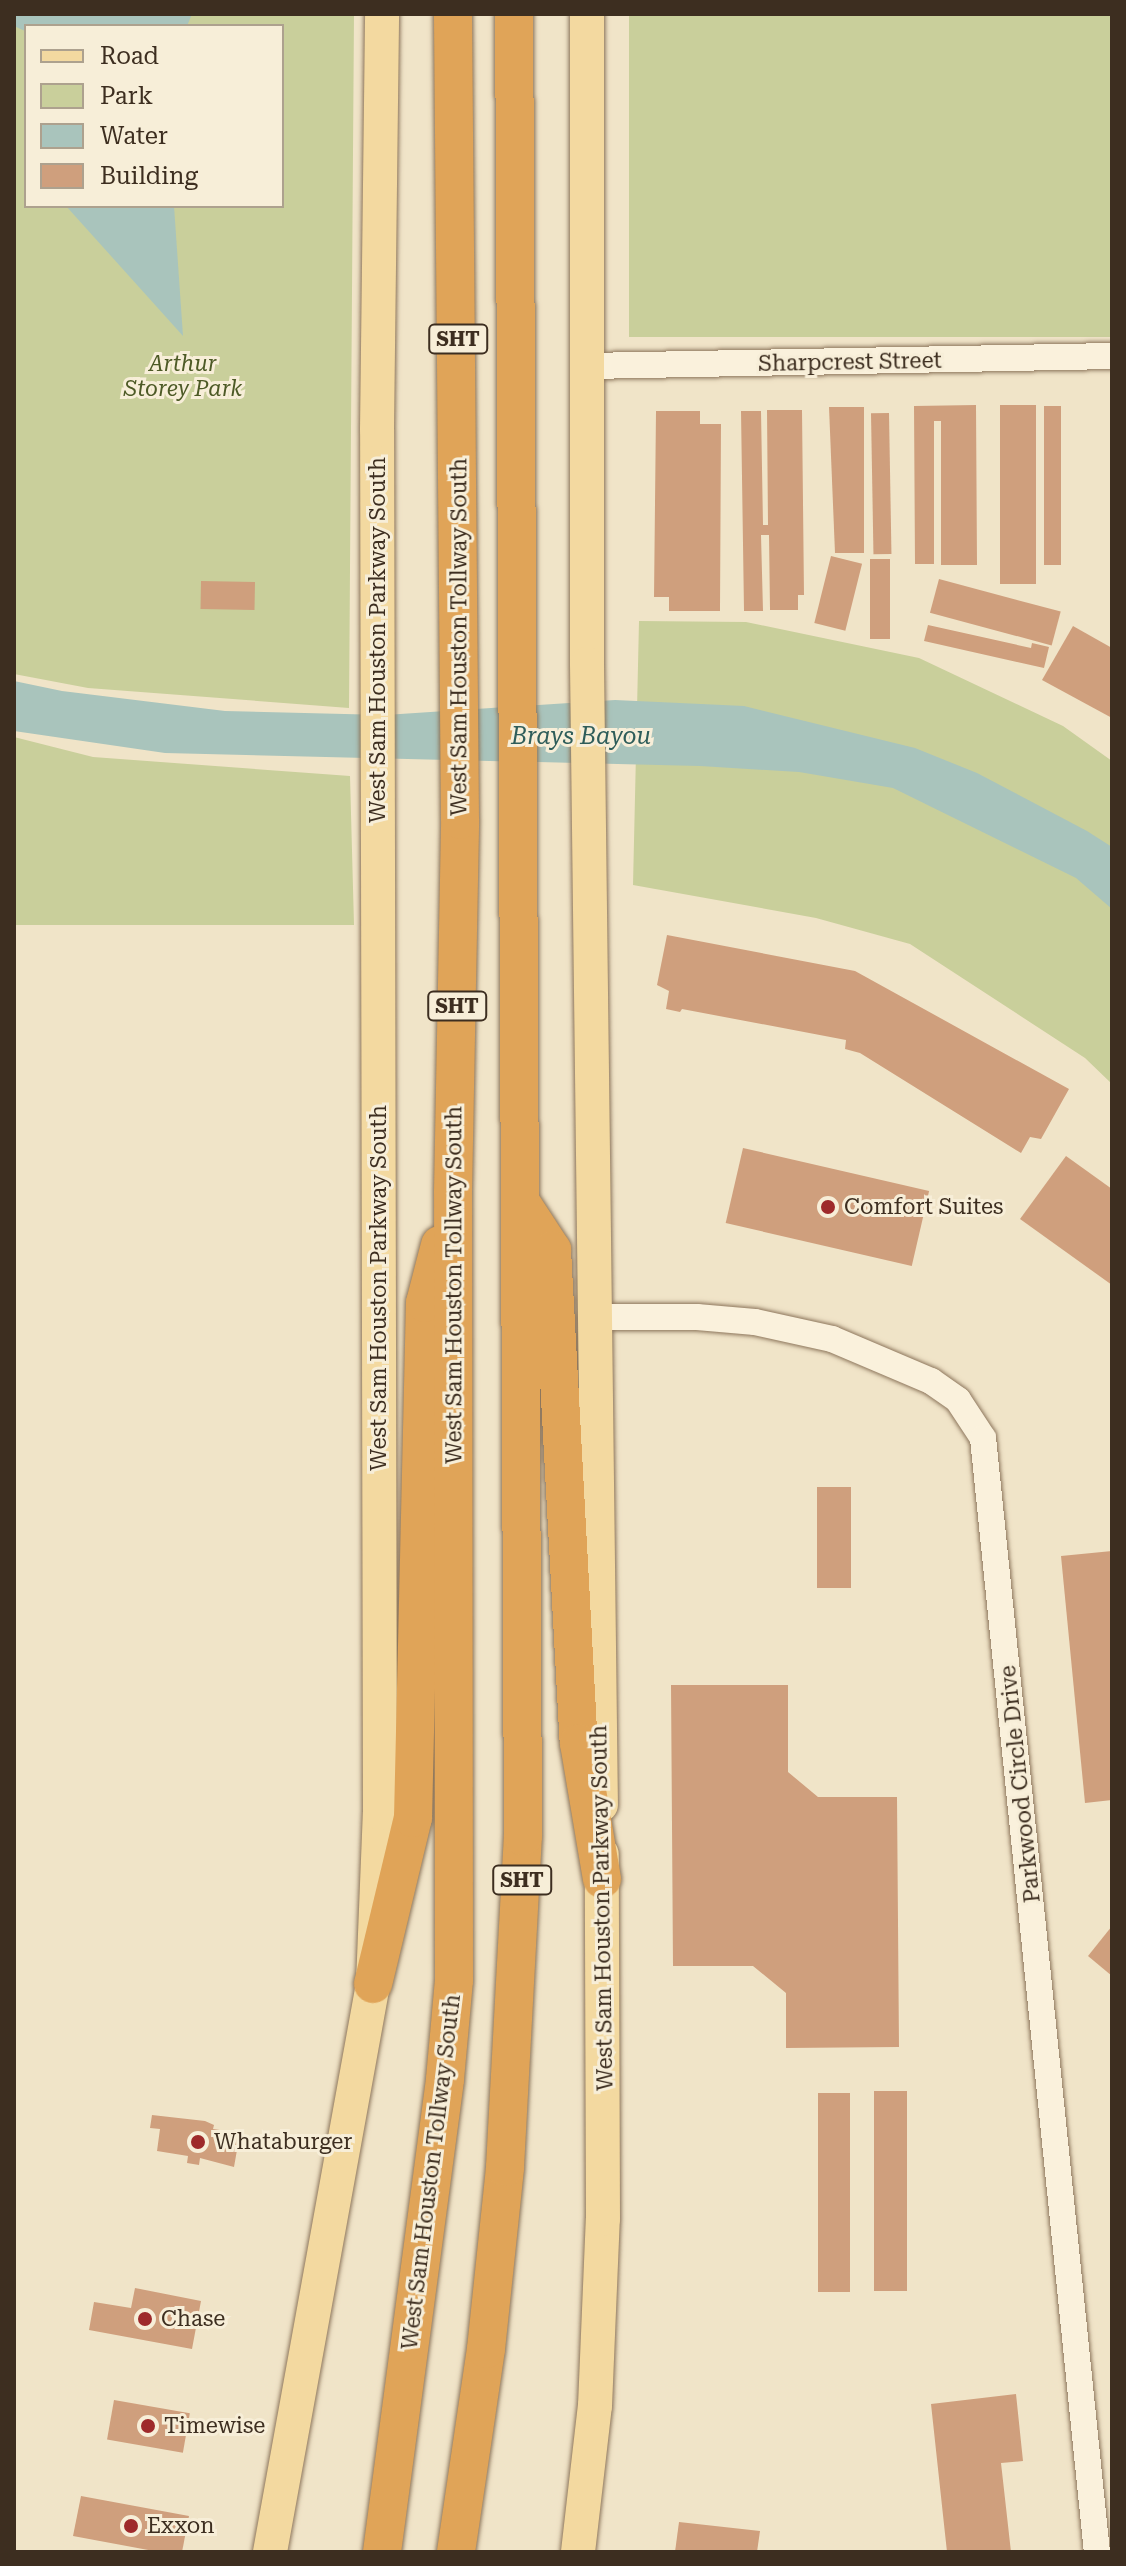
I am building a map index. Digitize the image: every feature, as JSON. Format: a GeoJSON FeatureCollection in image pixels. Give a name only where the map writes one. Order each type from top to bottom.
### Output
{"type":"FeatureCollection","features":[{"type":"Feature","properties":{"kind":"highway","name":"West Sam Houston Tollway South"},"geometry":{"type":"LineString","coordinates":[[382,2552],[445,2079],[454,1980],[453,1192],[460,820],[453,14]]}},
{"type":"Feature","properties":{"kind":"highway","name":"SHT"},"geometry":{"type":"LineString","coordinates":[[456,2552],[490,2313],[518,1983],[525,1762],[514,14]]}},
{"type":"Feature","properties":{"kind":"highway"},"geometry":{"type":"LineString","coordinates":[[373,1984],[413,1818],[425,1303],[453,1192]]}},
{"type":"Feature","properties":{"kind":"highway"},"geometry":{"type":"LineString","coordinates":[[522,1204],[552,1250],[579,1743],[602,1879]]}},
{"type":"Feature","properties":{"kind":"main road","name":"West Sam Houston Parkway South"},"geometry":{"type":"LineString","coordinates":[[275,2547],[373,1984],[380,1813],[382,14]]}},
{"type":"Feature","properties":{"kind":"main road","name":"West Sam Houston Parkway South"},"geometry":{"type":"LineString","coordinates":[[578,2552],[595,2406],[603,2219],[602,1879],[587,664],[587,14]]}},
{"type":"Feature","properties":{"kind":"street","name":"Sharpcrest Street"},"geometry":{"type":"LineString","coordinates":[[588,366],[1112,356]]}},
{"type":"Feature","properties":{"kind":"street","name":"Parkwood Circle Drive"},"geometry":{"type":"LineString","coordinates":[[596,1317],[697,1317],[755,1322],[832,1339],[931,1381],[958,1400],[983,1438],[1097,2552]]}},
{"type":"Feature","properties":{"kind":"green space","name":"Arthur Storey Park"},"geometry":{"type":"Polygon","coordinates":[[[14,14],[354,14],[349,708],[88,688],[14,674],[14,14]]]}},
{"type":"Feature","properties":{"kind":"green space"},"geometry":{"type":"Polygon","coordinates":[[[629,14],[1112,14],[1112,337],[629,337],[629,14]]]}},
{"type":"Feature","properties":{"kind":"green space"},"geometry":{"type":"Polygon","coordinates":[[[639,621],[746,622],[919,658],[1063,726],[1112,761],[1112,1084],[1085,1058],[910,944],[816,918],[633,885],[639,621]]]}},
{"type":"Feature","properties":{"kind":"green space"},"geometry":{"type":"Polygon","coordinates":[[[14,737],[93,757],[350,776],[354,925],[14,925],[14,737]]]}},
{"type":"Feature","properties":{"kind":"water"},"geometry":{"type":"Polygon","coordinates":[[[14,14],[192,14],[188,24],[24,24],[24,31],[14,26],[14,14]]]}},
{"type":"Feature","properties":{"kind":"water"},"geometry":{"type":"Polygon","coordinates":[[[68,208],[174,208],[183,336],[68,208]]]}},
{"type":"Feature","properties":{"kind":"water","name":"Brays Bayou"},"geometry":{"type":"Polygon","coordinates":[[[14,681],[62,691],[225,711],[385,715],[615,700],[744,706],[915,748],[977,773],[1087,831],[1112,847],[1112,909],[1076,878],[893,788],[799,772],[700,766],[165,753],[14,731],[14,681]]]}},
{"type":"Feature","properties":{"kind":"building"},"geometry":{"type":"Polygon","coordinates":[[[976,405],[977,565],[941,565],[941,421],[934,421],[934,564],[915,564],[914,406],[976,405]]]}},
{"type":"Feature","properties":{"kind":"building"},"geometry":{"type":"Polygon","coordinates":[[[1000,405],[1036,405],[1036,584],[1000,584],[1000,405]]]}},
{"type":"Feature","properties":{"kind":"building"},"geometry":{"type":"Polygon","coordinates":[[[1044,406],[1061,406],[1061,565],[1044,565],[1044,406]]]}},
{"type":"Feature","properties":{"kind":"building"},"geometry":{"type":"Polygon","coordinates":[[[829,407],[864,407],[864,553],[835,553],[829,407]]]}},
{"type":"Feature","properties":{"kind":"building"},"geometry":{"type":"Polygon","coordinates":[[[767,410],[802,410],[804,595],[798,595],[798,610],[770,610],[769,535],[761,535],[763,611],[744,611],[741,411],[761,411],[763,525],[768,525],[767,410]]]}},
{"type":"Feature","properties":{"kind":"building"},"geometry":{"type":"Polygon","coordinates":[[[656,411],[700,411],[700,424],[721,424],[720,611],[669,611],[669,597],[654,597],[656,411]]]}},
{"type":"Feature","properties":{"kind":"building"},"geometry":{"type":"Polygon","coordinates":[[[871,413],[889,413],[891,554],[873,554],[871,413]]]}},
{"type":"Feature","properties":{"kind":"building"},"geometry":{"type":"Polygon","coordinates":[[[831,556],[862,564],[845,631],[814,623],[831,556]]]}},
{"type":"Feature","properties":{"kind":"building"},"geometry":{"type":"Polygon","coordinates":[[[870,559],[890,559],[890,639],[870,639],[870,559]]]}},
{"type":"Feature","properties":{"kind":"building"},"geometry":{"type":"Polygon","coordinates":[[[939,579],[1061,612],[1052,645],[930,613],[939,579]]]}},
{"type":"Feature","properties":{"kind":"building"},"geometry":{"type":"Polygon","coordinates":[[[201,581],[255,582],[255,610],[201,609],[201,581]]]}},
{"type":"Feature","properties":{"kind":"building"},"geometry":{"type":"Polygon","coordinates":[[[928,625],[1031,648],[1032,643],[1049,647],[1044,668],[924,641],[928,625]]]}},
{"type":"Feature","properties":{"kind":"building"},"geometry":{"type":"Polygon","coordinates":[[[1073,626],[1112,648],[1112,718],[1042,680],[1073,626]]]}},
{"type":"Feature","properties":{"kind":"building"},"geometry":{"type":"Polygon","coordinates":[[[667,935],[855,971],[1069,1089],[1041,1139],[1030,1137],[1021,1153],[860,1053],[845,1049],[846,1040],[682,1009],[680,1012],[666,1009],[669,991],[657,985],[667,935]]]}},
{"type":"Feature","properties":{"kind":"building","name":"Comfort Suites"},"geometry":{"type":"Polygon","coordinates":[[[743,1148],[929,1191],[912,1266],[726,1223],[743,1148]]]}},
{"type":"Feature","properties":{"kind":"building"},"geometry":{"type":"Polygon","coordinates":[[[1066,1156],[1112,1189],[1112,1285],[1020,1219],[1066,1156]]]}},
{"type":"Feature","properties":{"kind":"building"},"geometry":{"type":"Polygon","coordinates":[[[817,1487],[851,1487],[851,1588],[817,1588],[817,1487]]]}},
{"type":"Feature","properties":{"kind":"building"},"geometry":{"type":"Polygon","coordinates":[[[1112,1551],[1112,1800],[1085,1803],[1061,1556],[1112,1551]]]}},
{"type":"Feature","properties":{"kind":"building"},"geometry":{"type":"Polygon","coordinates":[[[671,1685],[788,1685],[788,1772],[818,1797],[897,1797],[899,2047],[786,2048],[786,1993],[753,1966],[673,1966],[671,1685]]]}},
{"type":"Feature","properties":{"kind":"building"},"geometry":{"type":"Polygon","coordinates":[[[1112,1926],[1112,1976],[1088,1956],[1112,1926]]]}},
{"type":"Feature","properties":{"kind":"building"},"geometry":{"type":"Polygon","coordinates":[[[874,2091],[907,2091],[907,2291],[874,2291],[874,2091]]]}},
{"type":"Feature","properties":{"kind":"building"},"geometry":{"type":"Polygon","coordinates":[[[818,2093],[850,2093],[850,2292],[818,2292],[818,2093]]]}},
{"type":"Feature","properties":{"kind":"building","name":"Whataburger"},"geometry":{"type":"Polygon","coordinates":[[[152,2115],[205,2121],[214,2125],[213,2129],[240,2133],[234,2167],[200,2158],[199,2165],[187,2163],[188,2156],[157,2151],[160,2129],[150,2128],[152,2115]]]}},
{"type":"Feature","properties":{"kind":"building","name":"Chase"},"geometry":{"type":"Polygon","coordinates":[[[135,2288],[201,2301],[192,2349],[89,2330],[94,2302],[131,2308],[135,2288]]]}},
{"type":"Feature","properties":{"kind":"building"},"geometry":{"type":"Polygon","coordinates":[[[1016,2394],[1023,2461],[1001,2463],[1011,2552],[947,2552],[931,2404],[1016,2394]]]}},
{"type":"Feature","properties":{"kind":"building","name":"Timewise"},"geometry":{"type":"Polygon","coordinates":[[[114,2400],[190,2413],[183,2453],[107,2439],[114,2400]]]}},
{"type":"Feature","properties":{"kind":"building","name":"Exxon"},"geometry":{"type":"Polygon","coordinates":[[[81,2496],[189,2516],[182,2552],[159,2552],[73,2536],[81,2496]]]}},
{"type":"Feature","properties":{"kind":"building"},"geometry":{"type":"Polygon","coordinates":[[[679,2522],[760,2531],[757,2552],[675,2552],[679,2522]]]}},
{"type":"Feature","properties":{"kind":"place","name":"Comfort Suites"},"geometry":{"type":"Point","coordinates":[828,1207]}},
{"type":"Feature","properties":{"kind":"place","name":"Whataburger"},"geometry":{"type":"Point","coordinates":[198,2142]}},
{"type":"Feature","properties":{"kind":"place","name":"Chase"},"geometry":{"type":"Point","coordinates":[145,2319]}},
{"type":"Feature","properties":{"kind":"place","name":"Timewise"},"geometry":{"type":"Point","coordinates":[148,2426]}},
{"type":"Feature","properties":{"kind":"place","name":"Exxon"},"geometry":{"type":"Point","coordinates":[131,2526]}}]}
